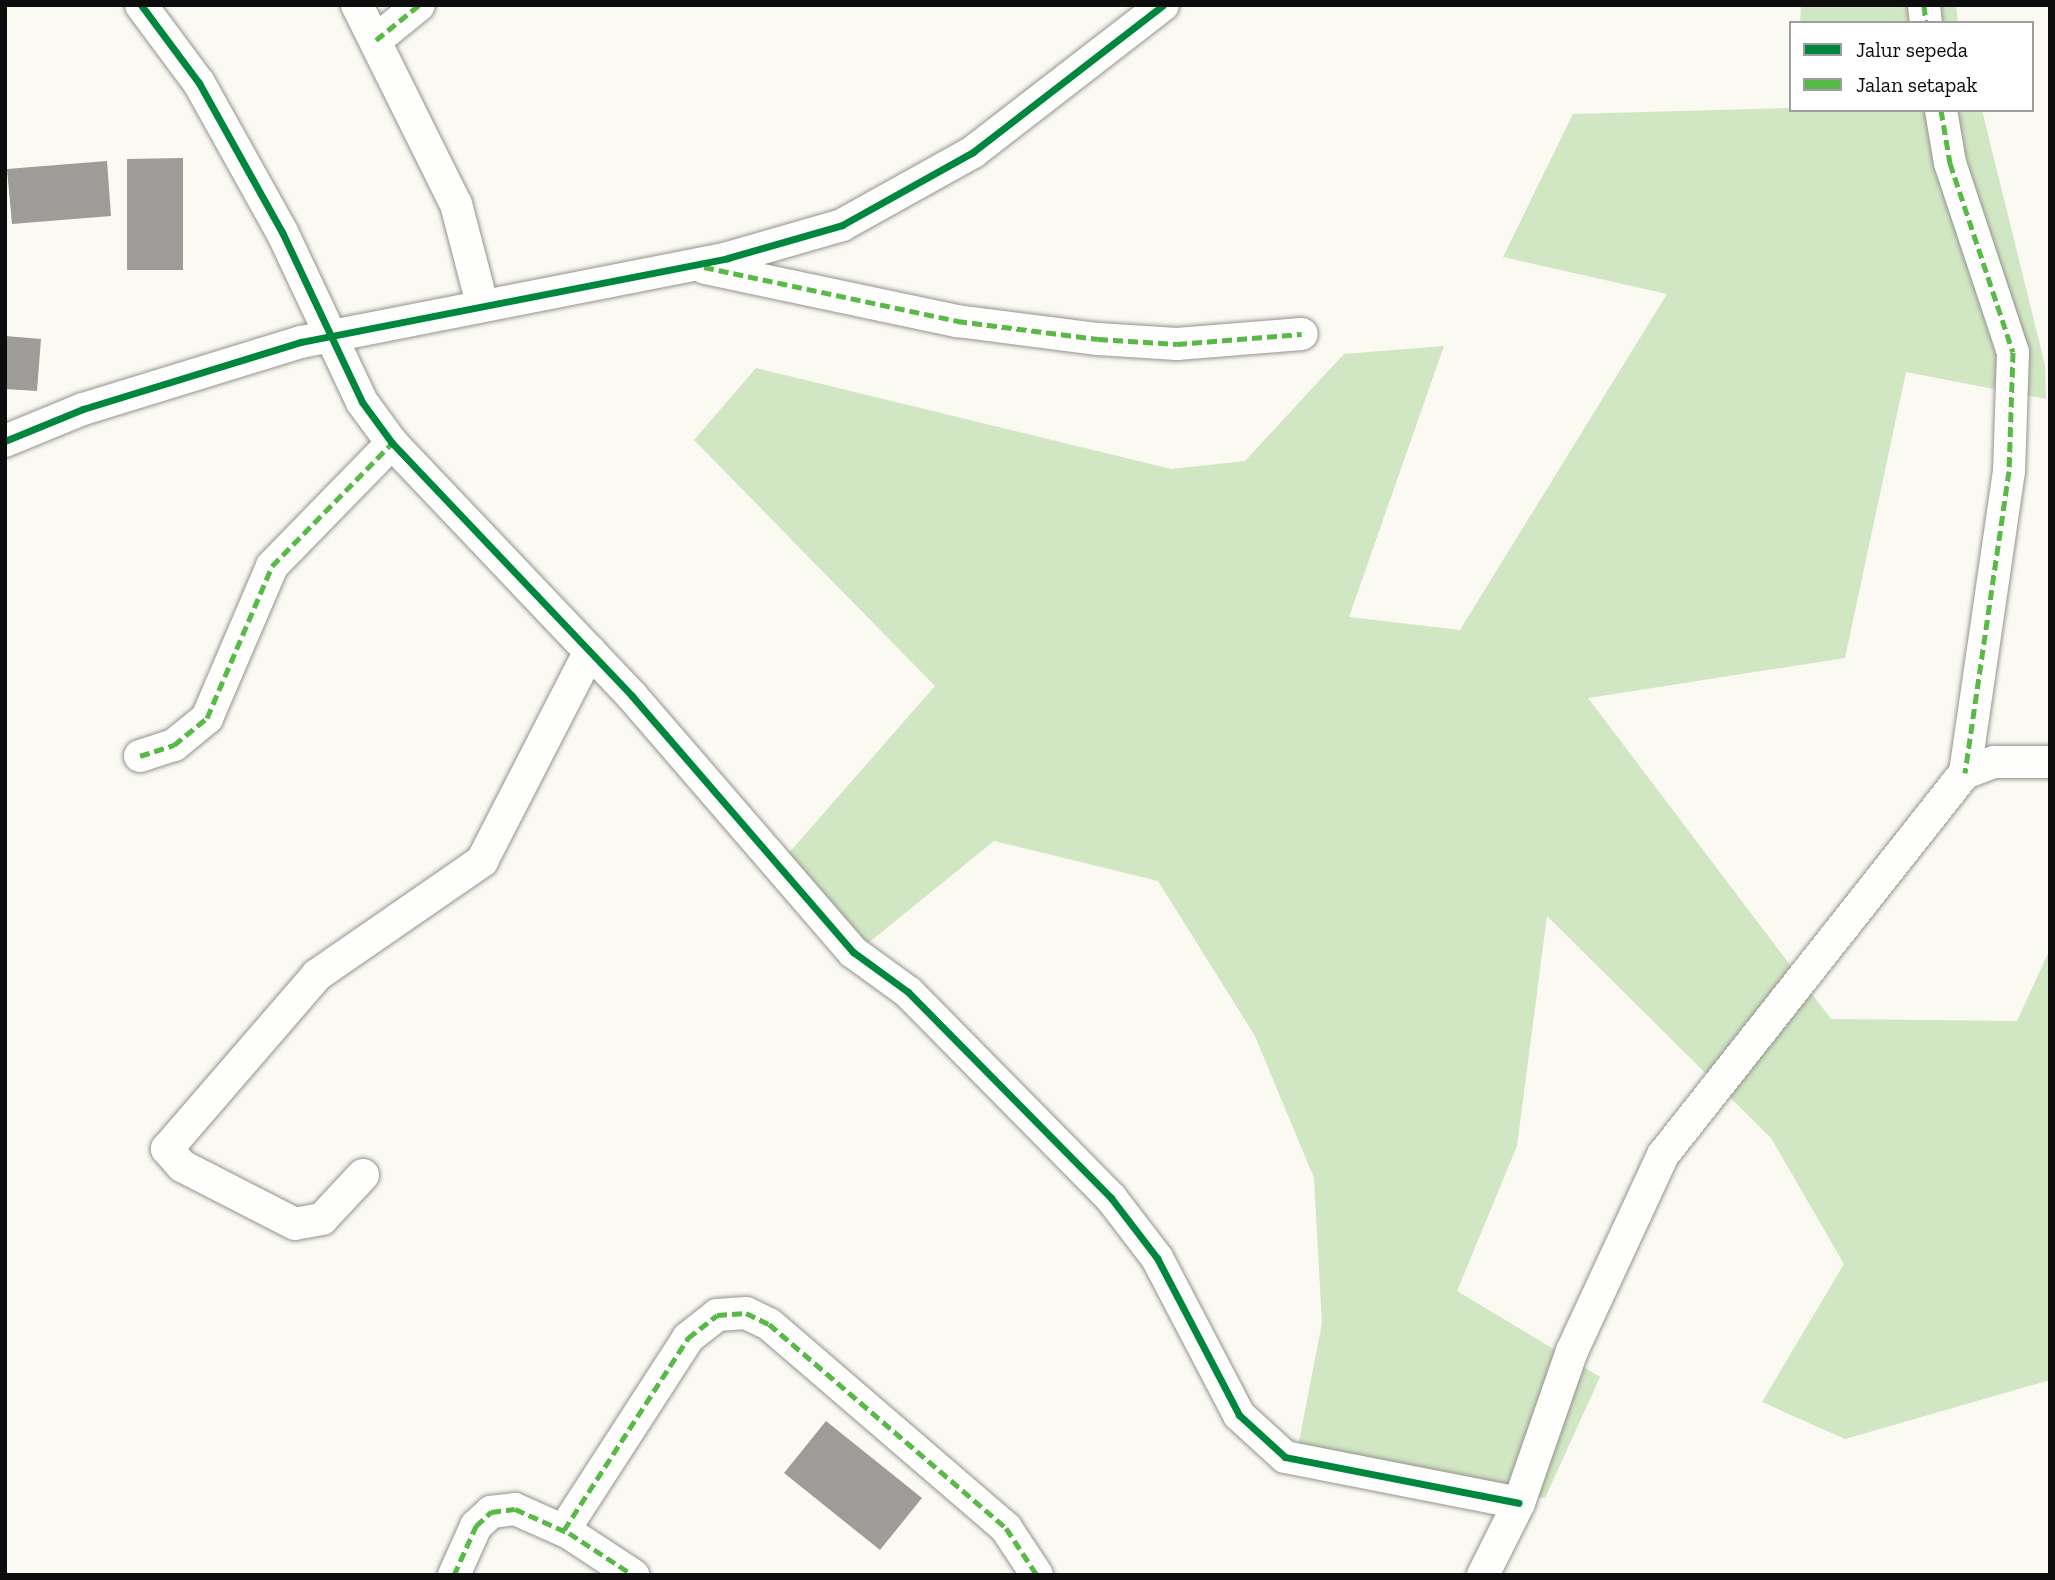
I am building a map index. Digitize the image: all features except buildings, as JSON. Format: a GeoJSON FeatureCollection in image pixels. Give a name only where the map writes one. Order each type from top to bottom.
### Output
{"type":"FeatureCollection","features":[{"type":"Feature","properties":{"kind":"street"},"geometry":{"type":"LineString","coordinates":[[141,5],[199,83],[282,232],[328,336],[392,443],[590,651],[853,952],[908,992],[1111,1198],[1157,1258],[1239,1415],[1265,1441],[1298,1460],[1520,1503]]}},
{"type":"Feature","properties":{"kind":"street"},"geometry":{"type":"LineString","coordinates":[[357,5],[456,204],[482,304]]}},
{"type":"Feature","properties":{"kind":"street"},"geometry":{"type":"LineString","coordinates":[[376,40],[419,5]]}},
{"type":"Feature","properties":{"kind":"street"},"geometry":{"type":"LineString","coordinates":[[5,441],[83,409],[328,336],[694,265],[792,242],[886,201],[973,152],[1163,5]]}},
{"type":"Feature","properties":{"kind":"street"},"geometry":{"type":"LineString","coordinates":[[1941,112],[1950,163],[2013,352],[2009,471],[1965,774]]}},
{"type":"Feature","properties":{"kind":"street"},"geometry":{"type":"LineString","coordinates":[[694,265],[957,321],[1098,339],[1177,344],[1302,334]]}},
{"type":"Feature","properties":{"kind":"street"},"geometry":{"type":"LineString","coordinates":[[140,756],[174,745],[207,718],[272,566],[392,443]]}},
{"type":"Feature","properties":{"kind":"street"},"geometry":{"type":"LineString","coordinates":[[363,1175],[322,1219],[295,1224],[182,1166],[167,1149],[317,975],[482,861],[590,651]]}},
{"type":"Feature","properties":{"kind":"street"},"geometry":{"type":"LineString","coordinates":[[1483,1575],[1520,1503],[1572,1351],[1663,1156],[1965,774],[1994,762],[2050,762]]}},
{"type":"Feature","properties":{"kind":"street"},"geometry":{"type":"LineString","coordinates":[[564,1530],[688,1338],[717,1315],[746,1313],[769,1324],[1006,1528],[1037,1575]]}},
{"type":"Feature","properties":{"kind":"street"},"geometry":{"type":"LineString","coordinates":[[454,1575],[476,1526],[491,1512],[515,1509],[564,1530],[633,1575]]}},
{"type":"Feature","properties":{"kind":"green space"},"geometry":{"type":"Polygon","coordinates":[[[1801,5],[1956,5],[1958,21],[1800,21],[1801,5]]]}},
{"type":"Feature","properties":{"kind":"green space"},"geometry":{"type":"Polygon","coordinates":[[[1789,108],[1789,112],[1982,112],[2045,365],[2046,399],[1906,372],[1845,658],[1588,698],[1831,1019],[2017,1021],[2050,949],[2050,1380],[1845,1439],[1762,1402],[1844,1264],[1771,1138],[1547,916],[1517,1146],[1457,1291],[1600,1377],[1545,1498],[1296,1457],[1322,1323],[1314,1178],[1255,1036],[1158,881],[994,841],[867,944],[788,854],[935,686],[694,440],[756,368],[1171,469],[1245,461],[1344,354],[1444,346],[1349,617],[1460,630],[1667,294],[1503,257],[1573,114],[1789,108]]]}},
{"type":"Feature","properties":{"kind":"marked path"},"geometry":{"type":"LineString","coordinates":[[376,40],[419,5]]}},
{"type":"Feature","properties":{"kind":"marked path"},"geometry":{"type":"LineString","coordinates":[[1924,5],[1926,21]]}},
{"type":"Feature","properties":{"kind":"marked path"},"geometry":{"type":"LineString","coordinates":[[1941,112],[1950,163],[2013,352],[2009,471],[1965,773]]}},
{"type":"Feature","properties":{"kind":"marked path"},"geometry":{"type":"LineString","coordinates":[[704,267],[957,321],[1098,339],[1177,344],[1302,334]]}},
{"type":"Feature","properties":{"kind":"marked path"},"geometry":{"type":"LineString","coordinates":[[140,756],[174,745],[207,718],[272,566],[392,443]]}},
{"type":"Feature","properties":{"kind":"marked path"},"geometry":{"type":"LineString","coordinates":[[564,1530],[688,1338],[717,1315],[746,1313],[769,1324],[1006,1528],[1037,1575]]}},
{"type":"Feature","properties":{"kind":"marked path"},"geometry":{"type":"LineString","coordinates":[[454,1575],[476,1526],[491,1512],[515,1509],[569,1533],[633,1575]]}},
{"type":"Feature","properties":{"kind":"cycle path"},"geometry":{"type":"LineString","coordinates":[[141,5],[199,83],[282,232],[362,402],[392,443],[632,696],[853,952],[908,992],[1111,1198],[1157,1258],[1239,1415],[1285,1457],[1519,1503]]}},
{"type":"Feature","properties":{"kind":"cycle path"},"geometry":{"type":"LineString","coordinates":[[5,441],[83,409],[301,342],[728,258],[842,225],[973,152],[1163,5]]}}]}
